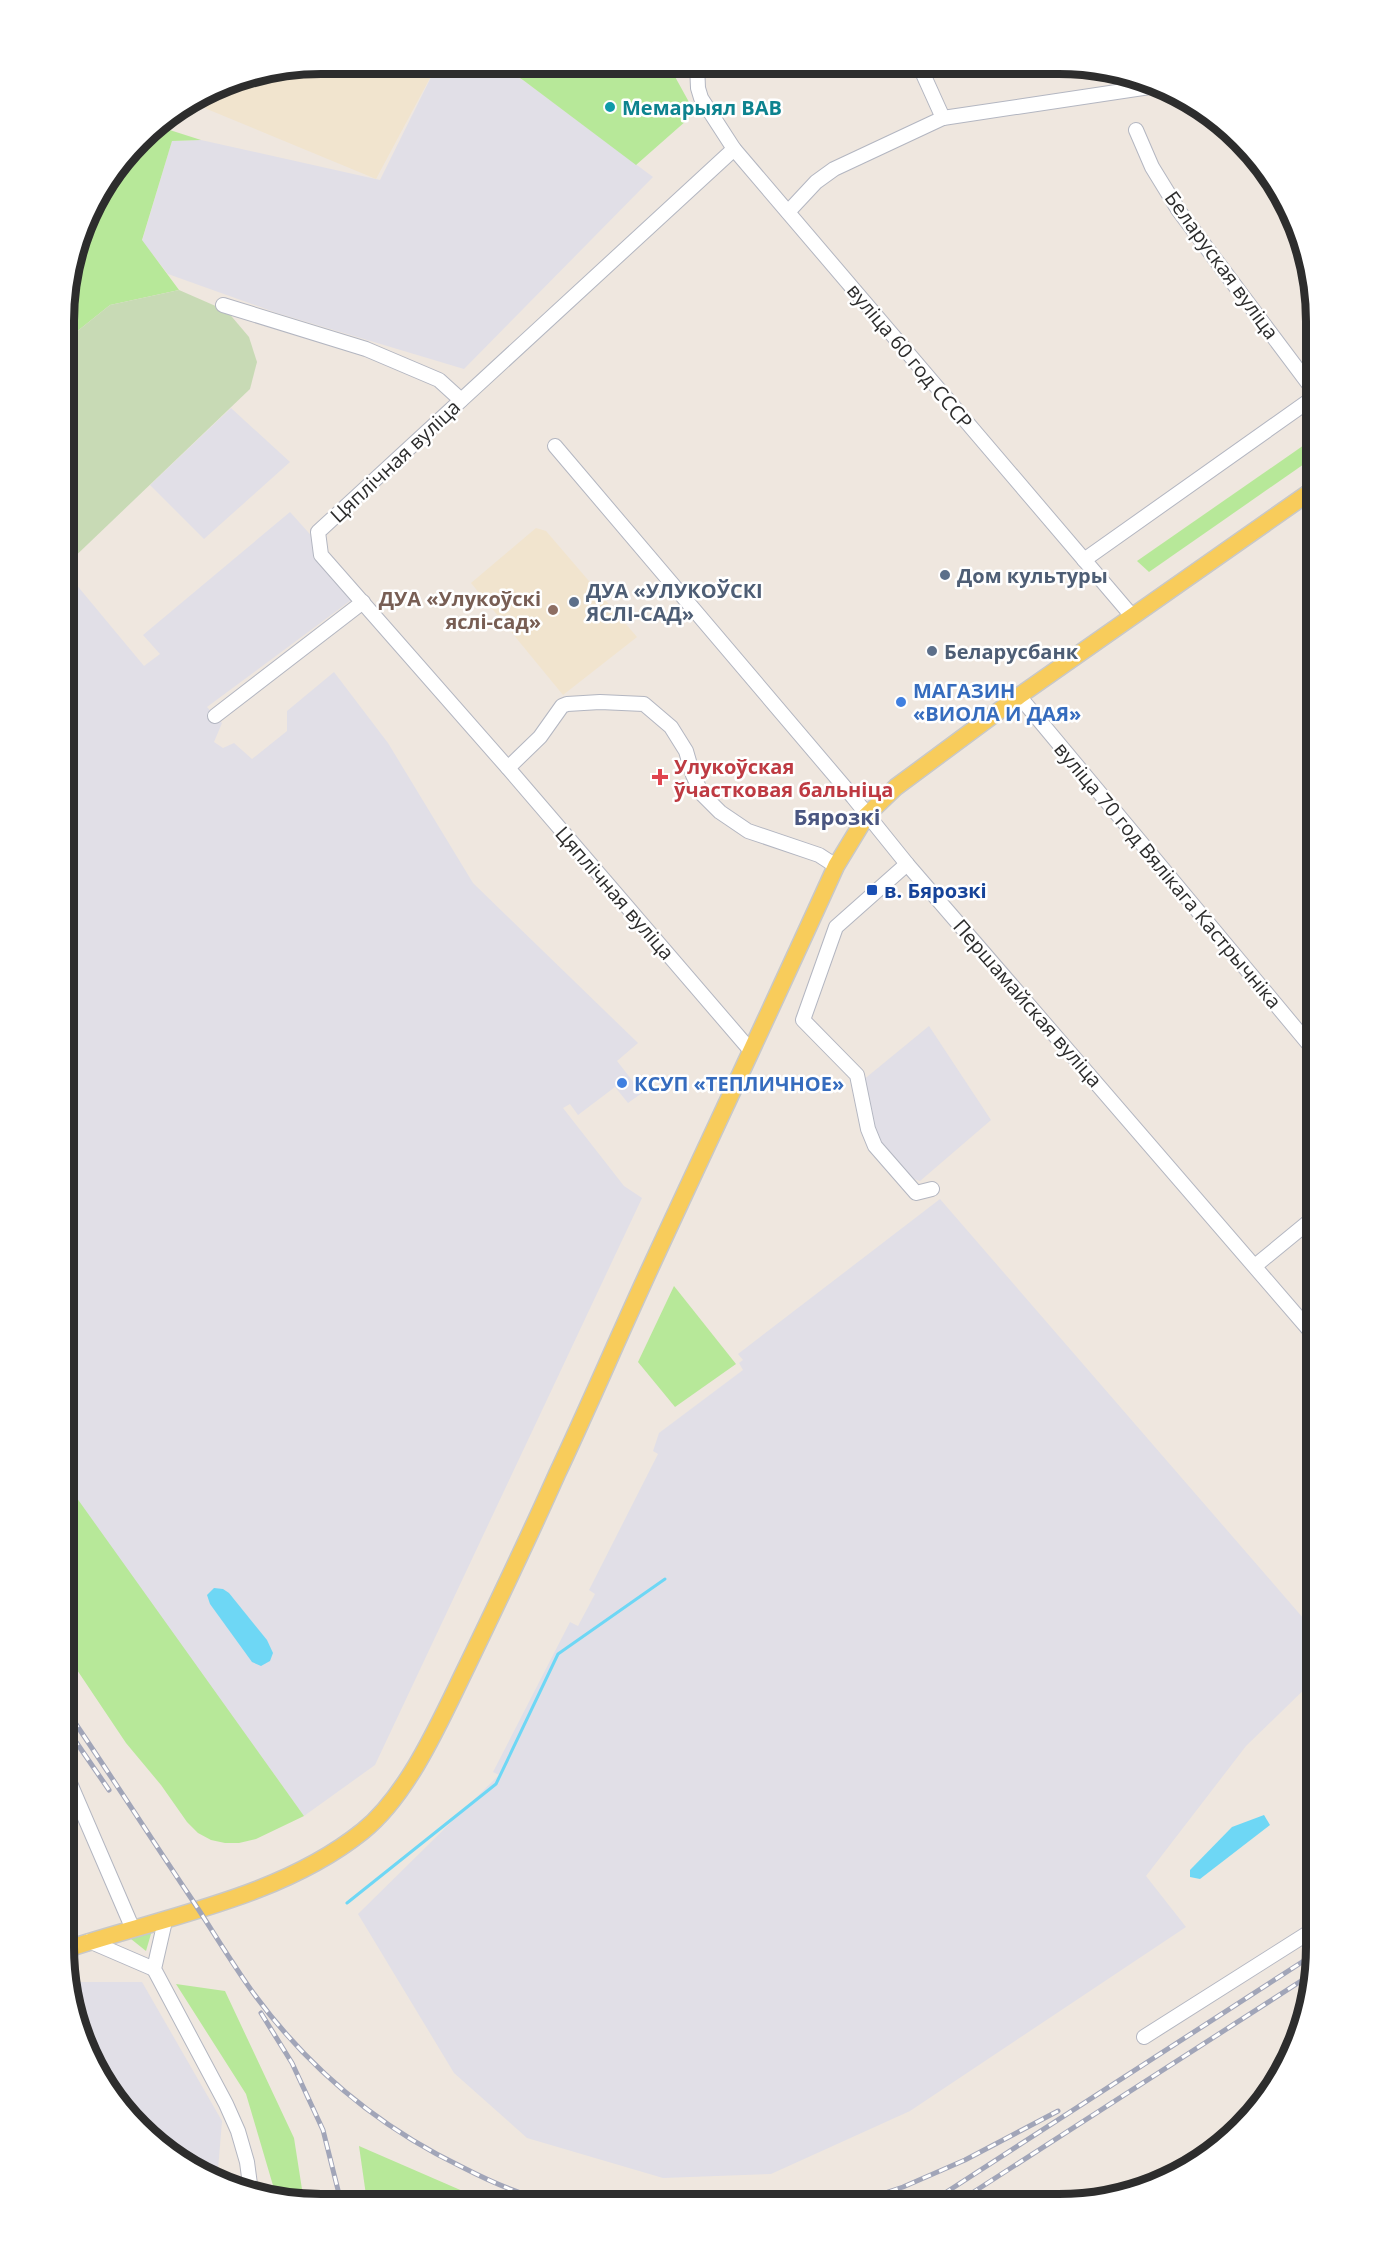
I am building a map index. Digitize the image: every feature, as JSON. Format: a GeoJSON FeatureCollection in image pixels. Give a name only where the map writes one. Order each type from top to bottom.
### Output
{"type":"FeatureCollection","features":[{"type":"Feature","properties":{"kind":"main road"},"geometry":{"type":"LineString","coordinates":[[74,1946],[132,1927],[165,1921],[249,1891],[314,1863],[339,1849],[390,1806],[442,1716],[514,1569],[836,866],[867,815],[896,787],[1019,696],[1306,495]]}},
{"type":"Feature","properties":{"kind":"street","name":"вуліца 60 год СССР"},"geometry":{"type":"LineString","coordinates":[[698,74],[698,88],[707,109],[734,149],[1132,616]]}},
{"type":"Feature","properties":{"kind":"street"},"geometry":{"type":"LineString","coordinates":[[923,74],[943,118]]}},
{"type":"Feature","properties":{"kind":"street"},"geometry":{"type":"LineString","coordinates":[[788,212],[816,182],[834,169],[943,118],[1142,88]]}},
{"type":"Feature","properties":{"kind":"street","name":"Беларуская вуліца"},"geometry":{"type":"LineString","coordinates":[[1136,130],[1152,167],[1179,211],[1306,380]]}},
{"type":"Feature","properties":{"kind":"street","name":"Цяплічная вуліца"},"geometry":{"type":"LineString","coordinates":[[734,149],[318,532],[321,555],[508,768],[751,1052]]}},
{"type":"Feature","properties":{"kind":"street"},"geometry":{"type":"LineString","coordinates":[[223,305],[366,349],[439,380],[461,400]]}},
{"type":"Feature","properties":{"kind":"street","name":"Беларуская вуліца"},"geometry":{"type":"LineString","coordinates":[[1084,561],[1306,403]]}},
{"type":"Feature","properties":{"kind":"street","name":"Першамайская вуліца"},"geometry":{"type":"LineString","coordinates":[[555,446],[907,864],[1306,1326]]}},
{"type":"Feature","properties":{"kind":"street"},"geometry":{"type":"LineString","coordinates":[[215,716],[363,602]]}},
{"type":"Feature","properties":{"kind":"street","name":"вуліца 70 год Вялікага Кастрычніка"},"geometry":{"type":"LineString","coordinates":[[1019,696],[1306,1041]]}},
{"type":"Feature","properties":{"kind":"street"},"geometry":{"type":"LineString","coordinates":[[508,768],[540,737],[562,706],[600,702],[644,704],[671,727],[686,751],[693,775],[702,794],[720,812],[747,831],[819,855],[836,866]]}},
{"type":"Feature","properties":{"kind":"street"},"geometry":{"type":"LineString","coordinates":[[907,864],[836,927],[803,1020],[857,1075],[868,1129],[875,1146],[916,1193],[932,1189]]}},
{"type":"Feature","properties":{"kind":"street"},"geometry":{"type":"LineString","coordinates":[[1255,1266],[1306,1224]]}},
{"type":"Feature","properties":{"kind":"street"},"geometry":{"type":"LineString","coordinates":[[74,1793],[132,1927]]}},
{"type":"Feature","properties":{"kind":"street"},"geometry":{"type":"LineString","coordinates":[[154,1969],[165,1921]]}},
{"type":"Feature","properties":{"kind":"street"},"geometry":{"type":"LineString","coordinates":[[1144,2037],[1306,1934]]}},
{"type":"Feature","properties":{"kind":"street"},"geometry":{"type":"LineString","coordinates":[[89,1941],[154,1969],[238,2130],[248,2162],[250,2183]]}},
{"type":"Feature","properties":{"kind":"shaded area"},"geometry":{"type":"Polygon","coordinates":[[[304,74],[432,74],[376,179],[202,107],[204,103],[226,92],[272,78],[304,74]]]}},
{"type":"Feature","properties":{"kind":"shaded area"},"geometry":{"type":"Polygon","coordinates":[[[433,74],[511,74],[523,80],[653,177],[464,369],[277,313],[168,274],[142,241],[172,141],[201,140],[380,180],[433,74]]]}},
{"type":"Feature","properties":{"kind":"shaded area"},"geometry":{"type":"Polygon","coordinates":[[[231,408],[290,462],[204,539],[150,485],[231,408]]]}},
{"type":"Feature","properties":{"kind":"shaded area"},"geometry":{"type":"Polygon","coordinates":[[[290,512],[362,592],[207,707],[222,723],[214,742],[223,748],[234,743],[252,759],[287,731],[287,711],[334,672],[388,743],[473,883],[638,1043],[617,1061],[642,1093],[628,1103],[615,1087],[578,1115],[570,1104],[563,1108],[624,1186],[642,1198],[375,1765],[304,1816],[74,1496],[74,582],[144,666],[160,654],[143,635],[290,512]]]}},
{"type":"Feature","properties":{"kind":"shaded area","name":"ДУА «Улукоўскі яслі-сад»"},"geometry":{"type":"Polygon","coordinates":[[[536,528],[546,531],[637,637],[563,695],[471,583],[536,528]]]}},
{"type":"Feature","properties":{"kind":"shaded area"},"geometry":{"type":"Polygon","coordinates":[[[929,1026],[991,1120],[920,1181],[908,1177],[875,1136],[862,1081],[929,1026]]]}},
{"type":"Feature","properties":{"kind":"shaded area"},"geometry":{"type":"Polygon","coordinates":[[[940,1199],[1306,1621],[1306,1688],[1246,1746],[1146,1876],[1186,1927],[910,2111],[771,2174],[663,2178],[527,2138],[454,2073],[358,1914],[499,1775],[493,1772],[570,1622],[578,1626],[595,1594],[589,1590],[658,1454],[653,1451],[659,1433],[743,1370],[739,1363],[743,1360],[738,1354],[940,1199]]]}},
{"type":"Feature","properties":{"kind":"shaded area"},"geometry":{"type":"Polygon","coordinates":[[[76,1982],[142,1982],[222,2121],[218,2171],[170,2143],[146,2121],[124,2097],[99,2056],[82,2011],[76,1982]]]}},
{"type":"Feature","properties":{"kind":"green space"},"geometry":{"type":"Polygon","coordinates":[[[513,74],[674,74],[695,113],[636,165],[513,74]]]}},
{"type":"Feature","properties":{"kind":"green space"},"geometry":{"type":"Polygon","coordinates":[[[165,129],[201,140],[172,141],[142,240],[179,290],[110,305],[74,334],[74,304],[78,272],[99,211],[124,170],[165,129]]]}},
{"type":"Feature","properties":{"kind":"green space"},"geometry":{"type":"Polygon","coordinates":[[[179,290],[227,311],[249,337],[257,362],[250,389],[74,557],[74,334],[110,305],[179,290]]]}},
{"type":"Feature","properties":{"kind":"green space"},"geometry":{"type":"Polygon","coordinates":[[[1306,444],[1306,463],[1149,572],[1137,561],[1306,444]]]}},
{"type":"Feature","properties":{"kind":"green space"},"geometry":{"type":"Polygon","coordinates":[[[674,1286],[736,1364],[675,1407],[638,1362],[674,1286]]]}},
{"type":"Feature","properties":{"kind":"green space"},"geometry":{"type":"Polygon","coordinates":[[[74,1494],[304,1816],[256,1839],[239,1843],[211,1840],[198,1833],[187,1822],[161,1785],[126,1743],[74,1665],[74,1494]]]}},
{"type":"Feature","properties":{"kind":"green space"},"geometry":{"type":"Polygon","coordinates":[[[153,1927],[146,1951],[126,1935],[153,1927]]]}},
{"type":"Feature","properties":{"kind":"green space"},"geometry":{"type":"Polygon","coordinates":[[[176,1984],[225,1991],[294,2138],[303,2193],[274,2189],[246,2094],[176,1984]]]}},
{"type":"Feature","properties":{"kind":"green space"},"geometry":{"type":"Polygon","coordinates":[[[359,2146],[470,2194],[366,2194],[359,2146]]]}},
{"type":"Feature","properties":{"kind":"water"},"geometry":{"type":"Polygon","coordinates":[[[214,1588],[223,1589],[229,1593],[267,1640],[273,1653],[270,1661],[261,1666],[252,1662],[210,1604],[207,1595],[214,1588]]]}},
{"type":"Feature","properties":{"kind":"water"},"geometry":{"type":"Polygon","coordinates":[[[1264,1815],[1270,1825],[1200,1879],[1190,1877],[1190,1870],[1232,1827],[1264,1815]]]}},
{"type":"Feature","properties":{"kind":"waterway"},"geometry":{"type":"LineString","coordinates":[[347,1903],[496,1784],[558,1654],[665,1579]]}},
{"type":"Feature","properties":{"kind":"railway"},"geometry":{"type":"LineString","coordinates":[[74,1722],[254,1994],[298,2047],[348,2094],[402,2134],[484,2178],[525,2194]]}},
{"type":"Feature","properties":{"kind":"railway"},"geometry":{"type":"LineString","coordinates":[[74,1739],[109,1790]]}},
{"type":"Feature","properties":{"kind":"railway"},"geometry":{"type":"LineString","coordinates":[[943,2194],[1306,1959]]}},
{"type":"Feature","properties":{"kind":"railway"},"geometry":{"type":"LineString","coordinates":[[971,2194],[1304,1979]]}},
{"type":"Feature","properties":{"kind":"railway"},"geometry":{"type":"LineString","coordinates":[[261,2013],[292,2063],[323,2130],[339,2194]]}},
{"type":"Feature","properties":{"kind":"railway"},"geometry":{"type":"LineString","coordinates":[[882,2194],[965,2160],[1058,2111]]}},
{"type":"Feature","properties":{"kind":"place","name":"Мемарыял ВАВ"},"geometry":{"type":"Point","coordinates":[610,107]}},
{"type":"Feature","properties":{"kind":"place","name":"Дом культуры"},"geometry":{"type":"Point","coordinates":[945,575]}},
{"type":"Feature","properties":{"kind":"place","name":"ДУА «УЛУКОЎСКІ ЯСЛІ-САД»"},"geometry":{"type":"Point","coordinates":[574,602]}},
{"type":"Feature","properties":{"kind":"place","name":"ДУА «Улукоўскі яслі-сад»"},"geometry":{"type":"Point","coordinates":[553,610]}},
{"type":"Feature","properties":{"kind":"place","name":"Беларусбанк"},"geometry":{"type":"Point","coordinates":[932,651]}},
{"type":"Feature","properties":{"kind":"place","name":"МАГАЗИН «ВИОЛА И ДАЯ»"},"geometry":{"type":"Point","coordinates":[901,702]}},
{"type":"Feature","properties":{"kind":"place","name":"Улукоўская ўчастковая бальніца"},"geometry":{"type":"Point","coordinates":[660,777]}},
{"type":"Feature","properties":{"kind":"place","name":"в. Бярозкі"},"geometry":{"type":"Point","coordinates":[872,890]}},
{"type":"Feature","properties":{"kind":"place","name":"КСУП «ТЕПЛИЧНОЕ»"},"geometry":{"type":"Point","coordinates":[622,1083]}},
{"type":"Feature","properties":{"kind":"district","name":"Бярозкі"},"geometry":{"type":"Point","coordinates":[837,816]}}]}
